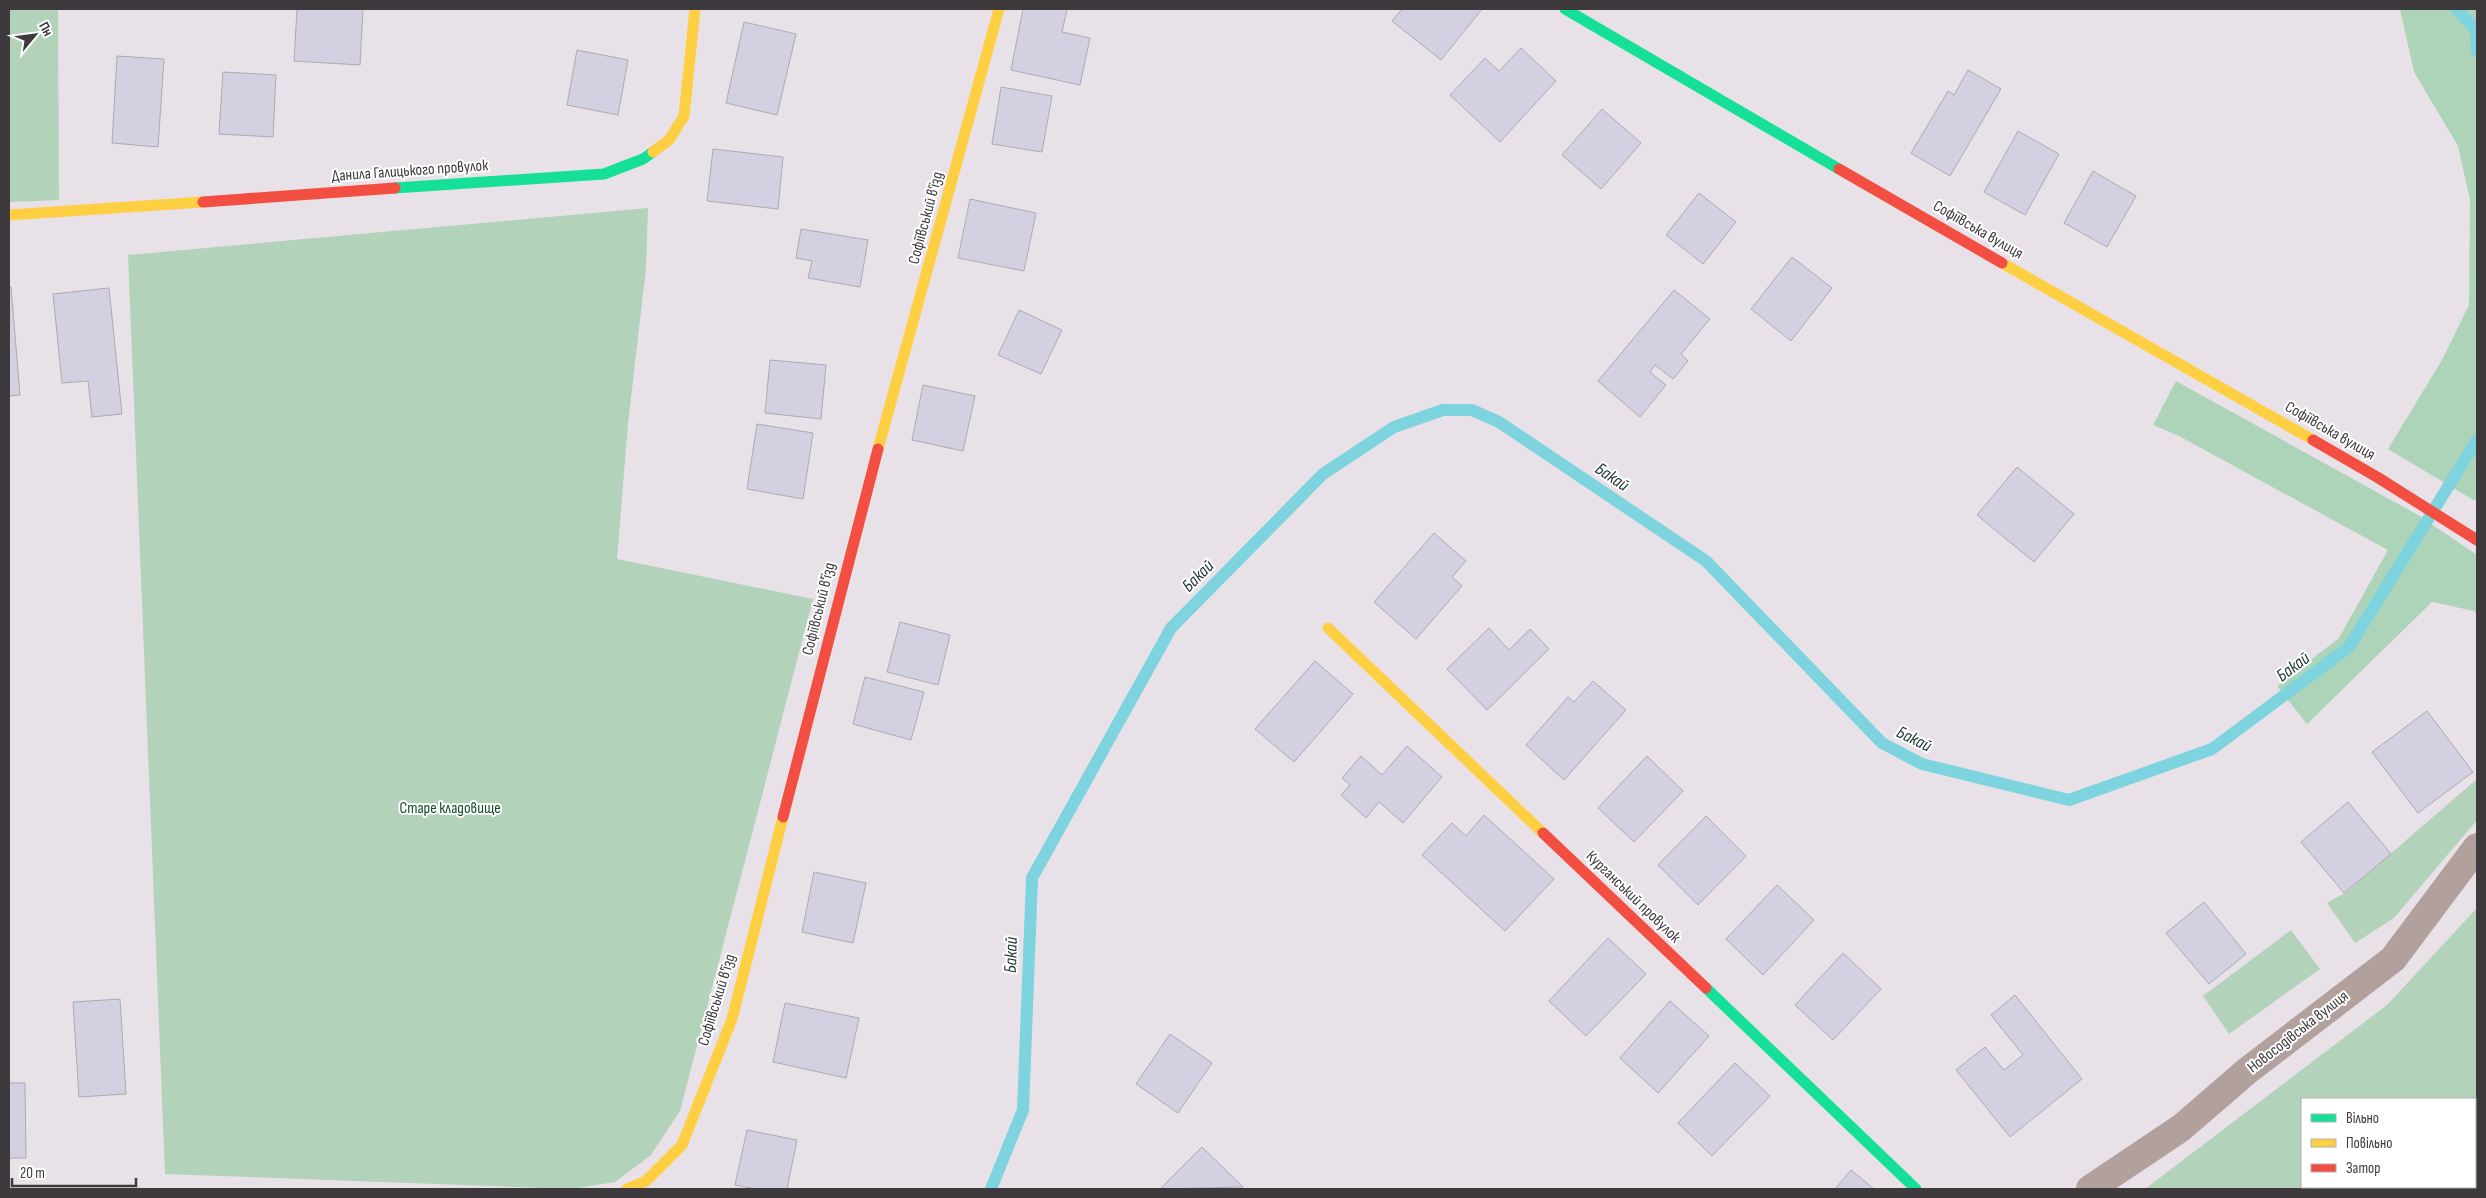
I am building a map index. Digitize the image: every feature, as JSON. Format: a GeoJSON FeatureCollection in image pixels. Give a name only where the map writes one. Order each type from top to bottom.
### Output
{"type":"FeatureCollection","features":[{"type":"Feature","properties":{"kind":"street","name":"Данила Галицького провулок"},"geometry":{"type":"LineString","coordinates":[[9,215],[604,174],[643,159],[669,140],[684,116],[695,9]]}},
{"type":"Feature","properties":{"kind":"street","name":"Софіївський в'їзд"},"geometry":{"type":"LineString","coordinates":[[627,1189],[646,1181],[682,1145],[732,1019],[853,541],[999,9]]}},
{"type":"Feature","properties":{"kind":"street","name":"Софіївська вулиця"},"geometry":{"type":"LineString","coordinates":[[1565,9],[1756,122],[2377,477],[2477,540]]}},
{"type":"Feature","properties":{"kind":"street","name":"Курганський провулок"},"geometry":{"type":"LineString","coordinates":[[1328,628],[1916,1189]]}},
{"type":"Feature","properties":{"kind":"street","name":"Новосодівська вулиця"},"geometry":{"type":"LineString","coordinates":[[2090,1189],[2181,1128],[2247,1071],[2393,959],[2477,847]]}},
{"type":"Feature","properties":{"kind":"green space"},"geometry":{"type":"Polygon","coordinates":[[[9,9],[58,9],[59,200],[9,202],[9,9]]]}},
{"type":"Feature","properties":{"kind":"green space"},"geometry":{"type":"Polygon","coordinates":[[[2400,9],[2477,9],[2477,498],[2475,501],[2388,449],[2442,360],[2469,305],[2470,200],[2458,146],[2414,72],[2400,9]]]}},
{"type":"Feature","properties":{"kind":"green space","name":"Старе кладовище"},"geometry":{"type":"Polygon","coordinates":[[[648,208],[646,268],[628,424],[617,559],[813,599],[680,1111],[651,1155],[615,1182],[572,1189],[165,1174],[128,255],[648,208]]]}},
{"type":"Feature","properties":{"kind":"green space"},"geometry":{"type":"Polygon","coordinates":[[[2176,381],[2418,515],[2477,555],[2477,614],[2474,611],[2432,602],[2307,724],[2277,686],[2339,638],[2388,550],[2179,436],[2153,425],[2176,381]]]}},
{"type":"Feature","properties":{"kind":"green space"},"geometry":{"type":"Polygon","coordinates":[[[2477,779],[2477,820],[2394,918],[2355,943],[2327,903],[2345,893],[2477,779]]]}},
{"type":"Feature","properties":{"kind":"green space"},"geometry":{"type":"Polygon","coordinates":[[[2477,908],[2477,1189],[2145,1189],[2387,1005],[2477,908]]]}},
{"type":"Feature","properties":{"kind":"green space"},"geometry":{"type":"Polygon","coordinates":[[[2291,930],[2320,969],[2229,1034],[2203,996],[2291,930]]]}},
{"type":"Feature","properties":{"kind":"building"},"geometry":{"type":"Polygon","coordinates":[[[297,9],[363,9],[360,65],[294,61],[297,9]]]}},
{"type":"Feature","properties":{"kind":"building"},"geometry":{"type":"Polygon","coordinates":[[[1023,9],[1067,9],[1062,32],[1090,38],[1080,85],[1011,70],[1023,9]]]}},
{"type":"Feature","properties":{"kind":"building"},"geometry":{"type":"Polygon","coordinates":[[[1402,9],[1482,9],[1441,60],[1392,21],[1402,9]]]}},
{"type":"Feature","properties":{"kind":"building"},"geometry":{"type":"Polygon","coordinates":[[[744,22],[796,34],[777,115],[726,103],[744,22]]]}},
{"type":"Feature","properties":{"kind":"building"},"geometry":{"type":"Polygon","coordinates":[[[1521,48],[1556,81],[1500,142],[1450,95],[1485,58],[1499,71],[1521,48]]]}},
{"type":"Feature","properties":{"kind":"building"},"geometry":{"type":"Polygon","coordinates":[[[577,50],[628,60],[618,115],[567,105],[577,50]]]}},
{"type":"Feature","properties":{"kind":"building"},"geometry":{"type":"Polygon","coordinates":[[[117,56],[164,59],[158,147],[112,143],[117,56]]]}},
{"type":"Feature","properties":{"kind":"building"},"geometry":{"type":"Polygon","coordinates":[[[1968,70],[2001,89],[1950,176],[1911,153],[1948,91],[1954,95],[1968,70]]]}},
{"type":"Feature","properties":{"kind":"building"},"geometry":{"type":"Polygon","coordinates":[[[223,72],[276,75],[273,137],[219,134],[223,72]]]}},
{"type":"Feature","properties":{"kind":"building"},"geometry":{"type":"Polygon","coordinates":[[[1001,87],[1052,96],[1042,152],[992,144],[1001,87]]]}},
{"type":"Feature","properties":{"kind":"building"},"geometry":{"type":"Polygon","coordinates":[[[1602,109],[1641,143],[1601,189],[1562,155],[1602,109]]]}},
{"type":"Feature","properties":{"kind":"building"},"geometry":{"type":"Polygon","coordinates":[[[2018,131],[2059,154],[2025,215],[1984,192],[2018,131]]]}},
{"type":"Feature","properties":{"kind":"building"},"geometry":{"type":"Polygon","coordinates":[[[713,149],[783,157],[778,209],[707,201],[713,149]]]}},
{"type":"Feature","properties":{"kind":"building"},"geometry":{"type":"Polygon","coordinates":[[[2093,171],[2136,196],[2107,247],[2064,223],[2093,171]]]}},
{"type":"Feature","properties":{"kind":"building"},"geometry":{"type":"Polygon","coordinates":[[[1699,193],[1736,222],[1703,264],[1666,235],[1699,193]]]}},
{"type":"Feature","properties":{"kind":"building"},"geometry":{"type":"Polygon","coordinates":[[[970,199],[1036,213],[1024,271],[958,258],[970,199]]]}},
{"type":"Feature","properties":{"kind":"building"},"geometry":{"type":"Polygon","coordinates":[[[801,229],[868,240],[860,287],[808,278],[812,261],[796,258],[801,229]]]}},
{"type":"Feature","properties":{"kind":"building"},"geometry":{"type":"Polygon","coordinates":[[[1792,257],[1832,288],[1791,341],[1751,309],[1792,257]]]}},
{"type":"Feature","properties":{"kind":"building"},"geometry":{"type":"Polygon","coordinates":[[[9,287],[11,287],[20,395],[9,396],[9,287]]]}},
{"type":"Feature","properties":{"kind":"building"},"geometry":{"type":"Polygon","coordinates":[[[109,288],[122,414],[92,417],[88,381],[62,383],[53,294],[109,288]]]}},
{"type":"Feature","properties":{"kind":"building"},"geometry":{"type":"Polygon","coordinates":[[[1674,290],[1710,319],[1681,354],[1688,361],[1673,379],[1655,365],[1650,372],[1666,385],[1640,417],[1598,381],[1674,290]]]}},
{"type":"Feature","properties":{"kind":"building"},"geometry":{"type":"Polygon","coordinates":[[[1019,310],[1062,330],[1041,374],[998,355],[1019,310]]]}},
{"type":"Feature","properties":{"kind":"building"},"geometry":{"type":"Polygon","coordinates":[[[770,360],[826,365],[821,419],[765,413],[770,360]]]}},
{"type":"Feature","properties":{"kind":"building"},"geometry":{"type":"Polygon","coordinates":[[[923,385],[975,396],[963,451],[912,440],[923,385]]]}},
{"type":"Feature","properties":{"kind":"building"},"geometry":{"type":"Polygon","coordinates":[[[757,424],[813,433],[803,499],[747,489],[757,424]]]}},
{"type":"Feature","properties":{"kind":"building"},"geometry":{"type":"Polygon","coordinates":[[[2017,467],[2074,514],[2034,562],[1977,515],[2017,467]]]}},
{"type":"Feature","properties":{"kind":"building"},"geometry":{"type":"Polygon","coordinates":[[[1434,533],[1466,561],[1452,577],[1462,586],[1416,639],[1374,602],[1434,533]]]}},
{"type":"Feature","properties":{"kind":"building"},"geometry":{"type":"Polygon","coordinates":[[[900,622],[950,635],[938,685],[887,672],[900,622]]]}},
{"type":"Feature","properties":{"kind":"building"},"geometry":{"type":"Polygon","coordinates":[[[1489,628],[1509,650],[1530,629],[1549,649],[1487,710],[1447,669],[1489,628]]]}},
{"type":"Feature","properties":{"kind":"building"},"geometry":{"type":"Polygon","coordinates":[[[1315,661],[1353,694],[1294,762],[1255,729],[1315,661]]]}},
{"type":"Feature","properties":{"kind":"building"},"geometry":{"type":"Polygon","coordinates":[[[865,677],[924,692],[911,740],[853,724],[865,677]]]}},
{"type":"Feature","properties":{"kind":"building"},"geometry":{"type":"Polygon","coordinates":[[[1593,681],[1626,710],[1564,780],[1526,745],[1568,697],[1574,702],[1593,681]]]}},
{"type":"Feature","properties":{"kind":"building"},"geometry":{"type":"Polygon","coordinates":[[[2427,711],[2473,772],[2418,813],[2372,752],[2427,711]]]}},
{"type":"Feature","properties":{"kind":"building"},"geometry":{"type":"Polygon","coordinates":[[[1407,746],[1442,777],[1403,823],[1379,802],[1366,818],[1341,795],[1350,785],[1342,778],[1361,756],[1382,775],[1407,746]]]}},
{"type":"Feature","properties":{"kind":"building"},"geometry":{"type":"Polygon","coordinates":[[[1647,756],[1683,791],[1634,842],[1598,808],[1647,756]]]}},
{"type":"Feature","properties":{"kind":"building"},"geometry":{"type":"Polygon","coordinates":[[[2348,802],[2391,854],[2344,893],[2301,842],[2348,802]]]}},
{"type":"Feature","properties":{"kind":"building"},"geometry":{"type":"Polygon","coordinates":[[[1484,815],[1554,879],[1505,931],[1422,855],[1452,823],[1466,836],[1484,815]]]}},
{"type":"Feature","properties":{"kind":"building"},"geometry":{"type":"Polygon","coordinates":[[[1706,816],[1746,856],[1698,905],[1658,865],[1706,816]]]}},
{"type":"Feature","properties":{"kind":"building"},"geometry":{"type":"Polygon","coordinates":[[[814,872],[866,883],[853,943],[802,932],[814,872]]]}},
{"type":"Feature","properties":{"kind":"building"},"geometry":{"type":"Polygon","coordinates":[[[1777,885],[1814,920],[1763,975],[1726,939],[1777,885]]]}},
{"type":"Feature","properties":{"kind":"building"},"geometry":{"type":"Polygon","coordinates":[[[2204,902],[2246,954],[2209,984],[2166,933],[2204,902]]]}},
{"type":"Feature","properties":{"kind":"building"},"geometry":{"type":"Polygon","coordinates":[[[1608,938],[1646,974],[1586,1036],[1549,1001],[1608,938]]]}},
{"type":"Feature","properties":{"kind":"building"},"geometry":{"type":"Polygon","coordinates":[[[1843,953],[1881,989],[1833,1040],[1795,1005],[1843,953]]]}},
{"type":"Feature","properties":{"kind":"building"},"geometry":{"type":"Polygon","coordinates":[[[2015,995],[2082,1079],[2010,1137],[1956,1070],[1985,1047],[2004,1070],[2023,1055],[1991,1015],[2015,995]]]}},
{"type":"Feature","properties":{"kind":"building"},"geometry":{"type":"Polygon","coordinates":[[[120,999],[126,1094],[79,1097],[73,1002],[120,999]]]}},
{"type":"Feature","properties":{"kind":"building"},"geometry":{"type":"Polygon","coordinates":[[[1670,1001],[1709,1036],[1658,1093],[1620,1058],[1670,1001]]]}},
{"type":"Feature","properties":{"kind":"building"},"geometry":{"type":"Polygon","coordinates":[[[785,1003],[859,1018],[846,1078],[773,1062],[785,1003]]]}},
{"type":"Feature","properties":{"kind":"building"},"geometry":{"type":"Polygon","coordinates":[[[1170,1034],[1212,1063],[1178,1113],[1136,1084],[1170,1034]]]}},
{"type":"Feature","properties":{"kind":"building"},"geometry":{"type":"Polygon","coordinates":[[[1735,1063],[1770,1096],[1712,1156],[1678,1123],[1735,1063]]]}},
{"type":"Feature","properties":{"kind":"building"},"geometry":{"type":"Polygon","coordinates":[[[9,1083],[25,1083],[26,1158],[9,1158],[9,1083]]]}},
{"type":"Feature","properties":{"kind":"building"},"geometry":{"type":"Polygon","coordinates":[[[747,1130],[797,1140],[787,1189],[756,1189],[735,1185],[747,1130]]]}},
{"type":"Feature","properties":{"kind":"building"},"geometry":{"type":"Polygon","coordinates":[[[1202,1147],[1243,1187],[1160,1189],[1202,1147]]]}},
{"type":"Feature","properties":{"kind":"building"},"geometry":{"type":"Polygon","coordinates":[[[1851,1170],[1874,1189],[1835,1189],[1851,1170]]]}},
{"type":"Feature","properties":{"kind":"waterway","name":"Бакай"},"geometry":{"type":"LineString","coordinates":[[2456,9],[2476,29],[2477,51]]}},
{"type":"Feature","properties":{"kind":"waterway","name":"Бакай"},"geometry":{"type":"LineString","coordinates":[[991,1189],[1023,1110],[1032,878],[1171,628],[1323,474],[1394,427],[1443,410],[1472,410],[1499,422],[1706,561],[1882,743],[1922,764],[2069,800],[2212,749],[2349,647],[2477,440]]}},
{"type":"Feature","properties":{"kind":"traffic: fast"},"geometry":{"type":"LineString","coordinates":[[1565,9],[1839,169]]}},
{"type":"Feature","properties":{"kind":"traffic: fast"},"geometry":{"type":"LineString","coordinates":[[395,188],[604,174],[643,159],[653,152]]}},
{"type":"Feature","properties":{"kind":"traffic: fast"},"geometry":{"type":"LineString","coordinates":[[1706,988],[1916,1189]]}},
{"type":"Feature","properties":{"kind":"traffic: slow"},"geometry":{"type":"LineString","coordinates":[[653,152],[669,140],[684,116],[695,9]]}},
{"type":"Feature","properties":{"kind":"traffic: slow"},"geometry":{"type":"LineString","coordinates":[[878,449],[999,9]]}},
{"type":"Feature","properties":{"kind":"traffic: slow"},"geometry":{"type":"LineString","coordinates":[[9,215],[203,202]]}},
{"type":"Feature","properties":{"kind":"traffic: slow"},"geometry":{"type":"LineString","coordinates":[[2002,263],[2313,440]]}},
{"type":"Feature","properties":{"kind":"traffic: slow"},"geometry":{"type":"LineString","coordinates":[[1328,628],[1543,833]]}},
{"type":"Feature","properties":{"kind":"traffic: slow"},"geometry":{"type":"LineString","coordinates":[[627,1189],[646,1181],[682,1145],[732,1019],[783,817]]}},
{"type":"Feature","properties":{"kind":"traffic: jam"},"geometry":{"type":"LineString","coordinates":[[1839,169],[2002,263]]}},
{"type":"Feature","properties":{"kind":"traffic: jam"},"geometry":{"type":"LineString","coordinates":[[203,202],[395,188]]}},
{"type":"Feature","properties":{"kind":"traffic: jam"},"geometry":{"type":"LineString","coordinates":[[2313,440],[2377,477],[2477,540]]}},
{"type":"Feature","properties":{"kind":"traffic: jam"},"geometry":{"type":"LineString","coordinates":[[783,817],[878,449]]}},
{"type":"Feature","properties":{"kind":"traffic: jam"},"geometry":{"type":"LineString","coordinates":[[1543,833],[1706,988]]}}]}
